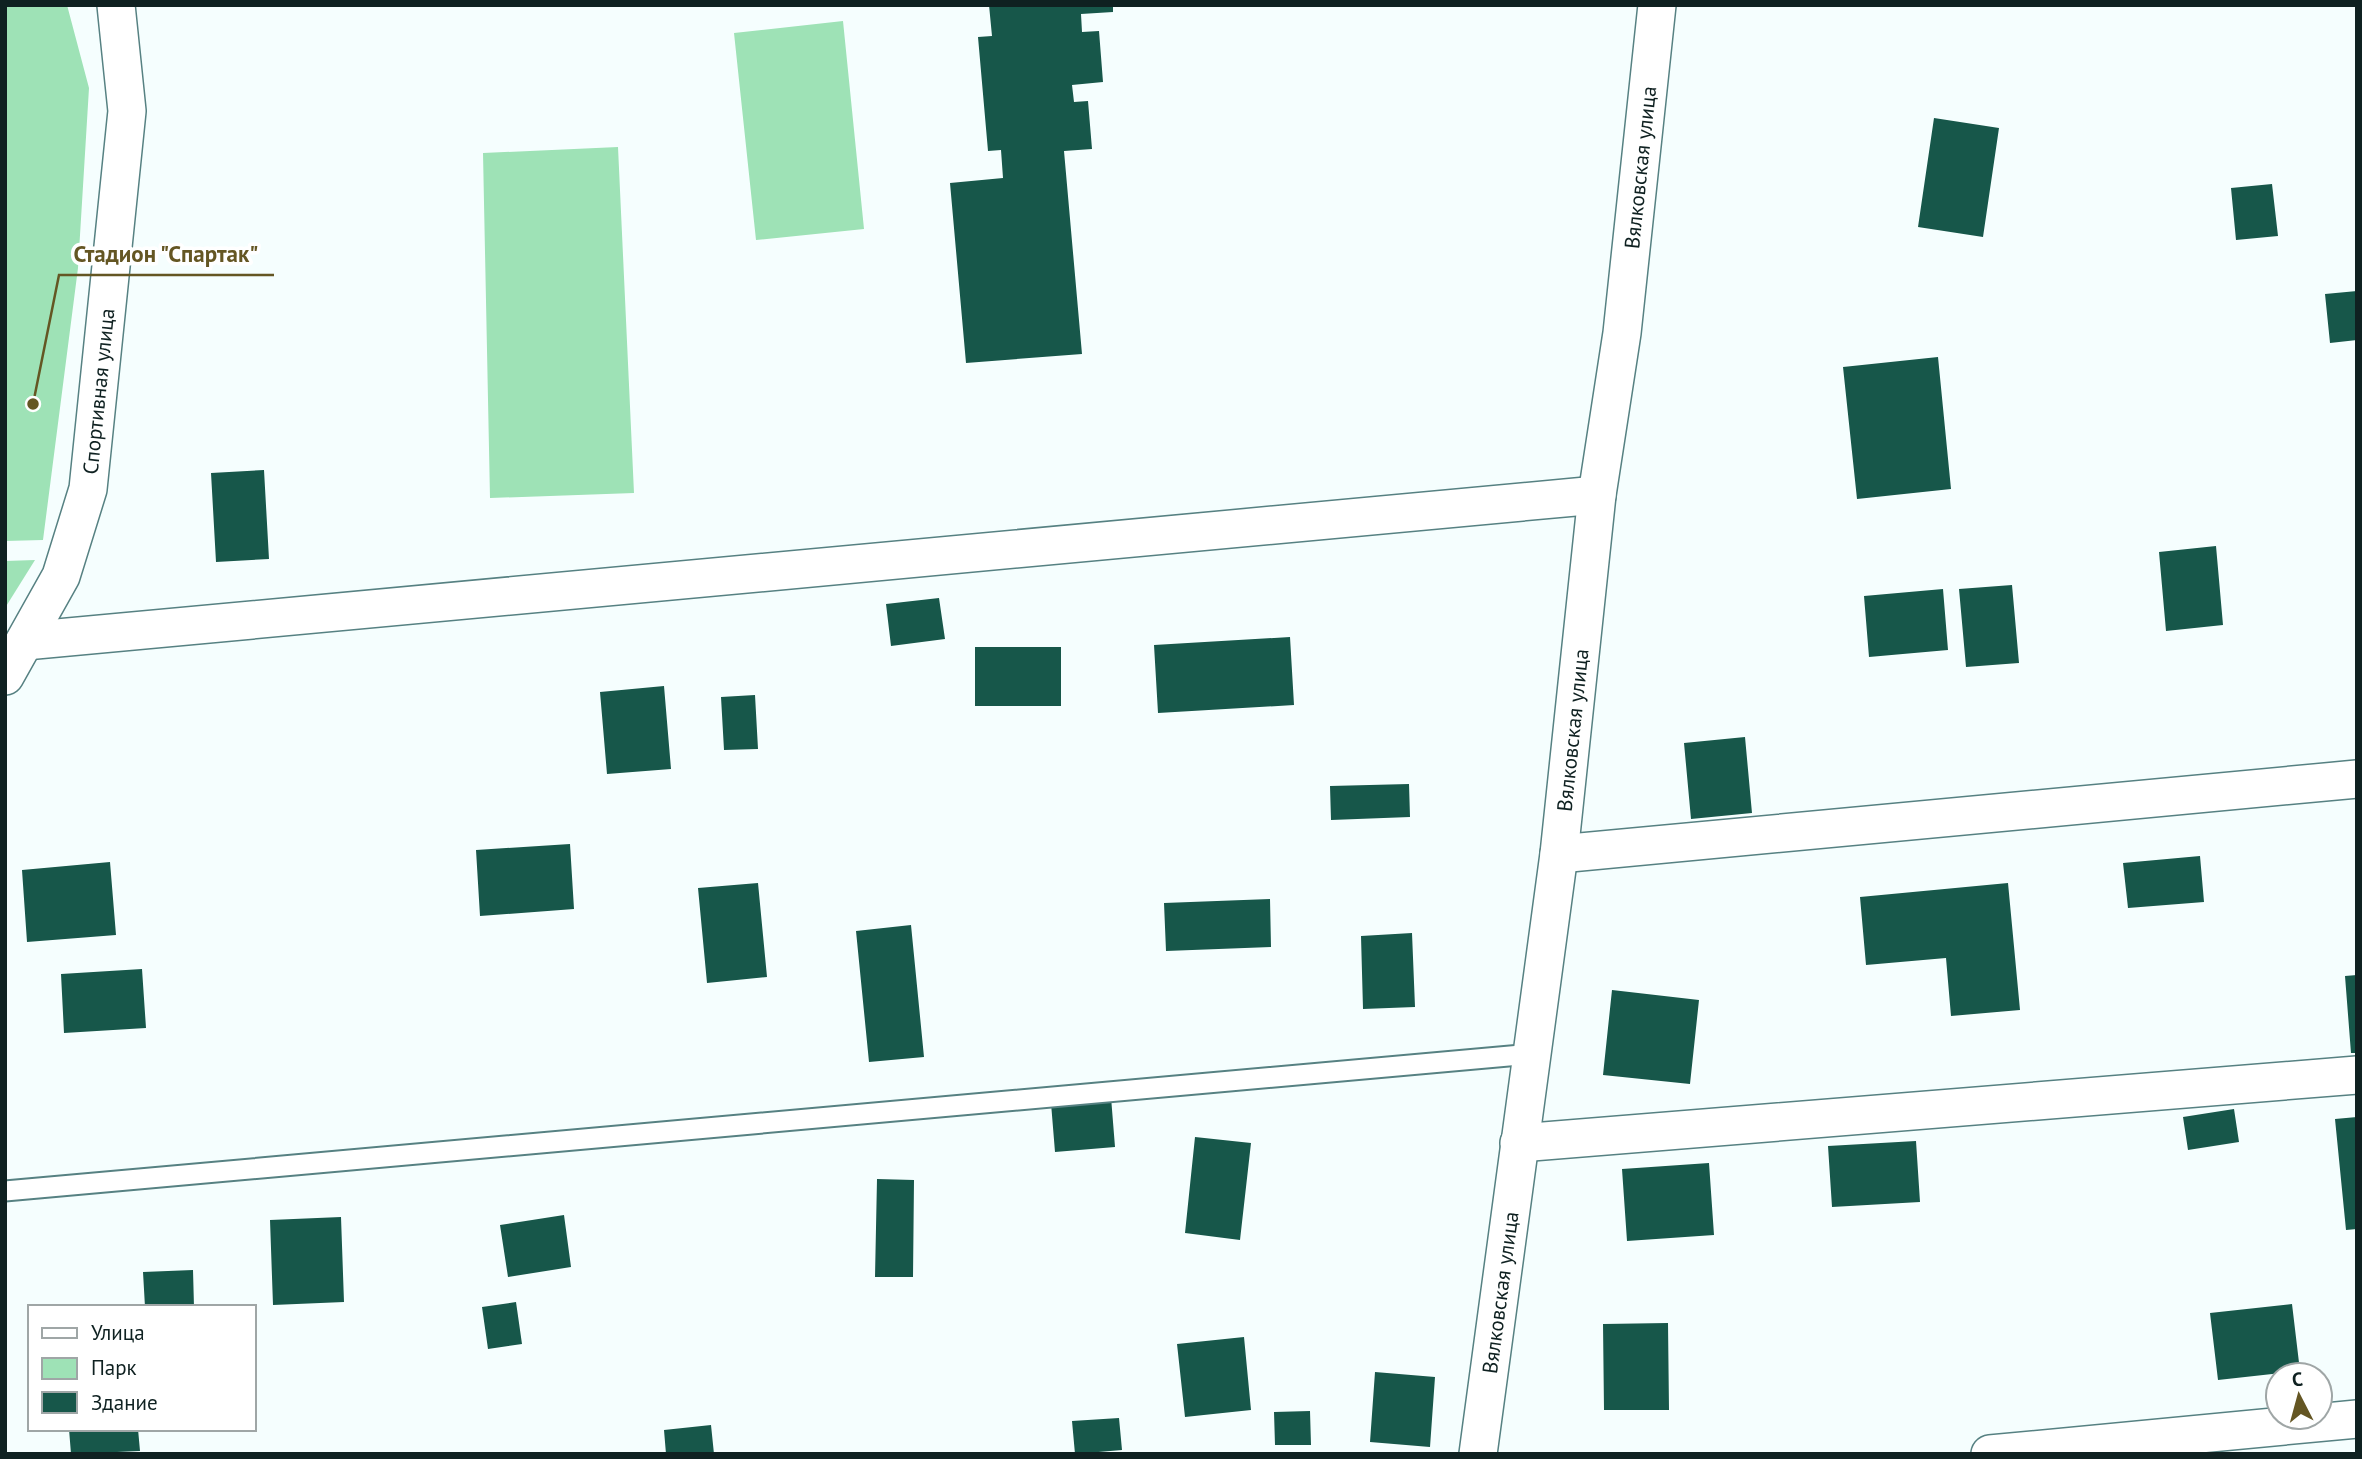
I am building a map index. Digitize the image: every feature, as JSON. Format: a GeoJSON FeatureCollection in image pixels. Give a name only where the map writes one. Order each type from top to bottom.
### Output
{"type":"FeatureCollection","features":[{"type":"Feature","properties":{"kind":"street","name":"Спортивная улица"},"geometry":{"type":"LineString","coordinates":[[5,676],[61,576],[88,489],[127,111],[116,5]]}},
{"type":"Feature","properties":{"kind":"street","name":"Вялковская улица"},"geometry":{"type":"LineString","coordinates":[[1478,1454],[1559,854],[1597,495],[1622,333],[1657,5]]}},
{"type":"Feature","properties":{"kind":"street"},"geometry":{"type":"LineString","coordinates":[[25,641],[1597,495]]}},
{"type":"Feature","properties":{"kind":"street"},"geometry":{"type":"LineString","coordinates":[[1559,854],[2357,779]]}},
{"type":"Feature","properties":{"kind":"street"},"geometry":{"type":"LineString","coordinates":[[1519,1143],[2357,1075]]}},
{"type":"Feature","properties":{"kind":"street"},"geometry":{"type":"LineString","coordinates":[[1990,1454],[2357,1419]]}},
{"type":"Feature","properties":{"kind":"lane"},"geometry":{"type":"LineString","coordinates":[[5,1191],[1531,1054]]}},
{"type":"Feature","properties":{"kind":"green space"},"geometry":{"type":"Polygon","coordinates":[[[5,5],[67,5],[89,88],[78,268],[43,540],[5,541],[5,5]]]}},
{"type":"Feature","properties":{"kind":"green space"},"geometry":{"type":"Polygon","coordinates":[[[843,21],[864,229],[756,240],[734,33],[843,21]]]}},
{"type":"Feature","properties":{"kind":"green space"},"geometry":{"type":"Polygon","coordinates":[[[618,147],[634,493],[490,498],[483,153],[618,147]]]}},
{"type":"Feature","properties":{"kind":"green space"},"geometry":{"type":"Polygon","coordinates":[[[35,560],[5,608],[5,561],[35,560]]]}},
{"type":"Feature","properties":{"kind":"building"},"geometry":{"type":"Polygon","coordinates":[[[989,5],[1113,5],[1113,12],[1081,14],[1082,32],[1099,31],[1103,82],[1072,85],[1074,102],[1088,101],[1092,149],[1064,151],[1082,354],[966,363],[950,183],[1003,178],[1001,150],[988,151],[978,37],[992,36],[989,5]]]}},
{"type":"Feature","properties":{"kind":"building"},"geometry":{"type":"Polygon","coordinates":[[[1934,118],[1999,128],[1983,237],[1918,227],[1934,118]]]}},
{"type":"Feature","properties":{"kind":"building"},"geometry":{"type":"Polygon","coordinates":[[[2272,184],[2278,236],[2236,240],[2231,188],[2272,184]]]}},
{"type":"Feature","properties":{"kind":"building"},"geometry":{"type":"Polygon","coordinates":[[[2357,291],[2357,340],[2330,343],[2325,294],[2357,291]]]}},
{"type":"Feature","properties":{"kind":"building"},"geometry":{"type":"Polygon","coordinates":[[[1938,357],[1951,489],[1857,499],[1843,367],[1938,357]]]}},
{"type":"Feature","properties":{"kind":"building"},"geometry":{"type":"Polygon","coordinates":[[[264,470],[269,559],[216,562],[211,473],[264,470]]]}},
{"type":"Feature","properties":{"kind":"building"},"geometry":{"type":"Polygon","coordinates":[[[2216,546],[2223,625],[2166,631],[2159,552],[2216,546]]]}},
{"type":"Feature","properties":{"kind":"building"},"geometry":{"type":"Polygon","coordinates":[[[2012,585],[2019,663],[1966,667],[1959,589],[2012,585]]]}},
{"type":"Feature","properties":{"kind":"building"},"geometry":{"type":"Polygon","coordinates":[[[1943,589],[1948,650],[1869,657],[1864,596],[1943,589]]]}},
{"type":"Feature","properties":{"kind":"building"},"geometry":{"type":"Polygon","coordinates":[[[939,598],[945,639],[891,646],[886,604],[939,598]]]}},
{"type":"Feature","properties":{"kind":"building"},"geometry":{"type":"Polygon","coordinates":[[[1290,637],[1294,705],[1158,713],[1154,645],[1290,637]]]}},
{"type":"Feature","properties":{"kind":"building"},"geometry":{"type":"Polygon","coordinates":[[[975,647],[1061,647],[1061,706],[975,706],[975,647]]]}},
{"type":"Feature","properties":{"kind":"building"},"geometry":{"type":"Polygon","coordinates":[[[664,686],[671,769],[607,774],[600,692],[664,686]]]}},
{"type":"Feature","properties":{"kind":"building"},"geometry":{"type":"Polygon","coordinates":[[[755,695],[758,749],[724,750],[721,697],[755,695]]]}},
{"type":"Feature","properties":{"kind":"building"},"geometry":{"type":"Polygon","coordinates":[[[1745,737],[1752,813],[1691,819],[1684,743],[1745,737]]]}},
{"type":"Feature","properties":{"kind":"building"},"geometry":{"type":"Polygon","coordinates":[[[1409,784],[1410,817],[1331,820],[1330,786],[1409,784]]]}},
{"type":"Feature","properties":{"kind":"building"},"geometry":{"type":"Polygon","coordinates":[[[570,844],[574,909],[480,916],[476,850],[570,844]]]}},
{"type":"Feature","properties":{"kind":"building"},"geometry":{"type":"Polygon","coordinates":[[[2200,856],[2204,902],[2128,908],[2123,863],[2200,856]]]}},
{"type":"Feature","properties":{"kind":"building"},"geometry":{"type":"Polygon","coordinates":[[[110,862],[116,935],[27,942],[22,870],[110,862]]]}},
{"type":"Feature","properties":{"kind":"building"},"geometry":{"type":"Polygon","coordinates":[[[758,883],[767,977],[707,983],[698,888],[758,883]]]}},
{"type":"Feature","properties":{"kind":"building"},"geometry":{"type":"Polygon","coordinates":[[[2008,883],[2020,1010],[1951,1016],[1946,958],[1866,965],[1860,897],[2008,883]]]}},
{"type":"Feature","properties":{"kind":"building"},"geometry":{"type":"Polygon","coordinates":[[[1270,899],[1271,947],[1166,951],[1164,903],[1270,899]]]}},
{"type":"Feature","properties":{"kind":"building"},"geometry":{"type":"Polygon","coordinates":[[[911,925],[924,1057],[869,1062],[856,931],[911,925]]]}},
{"type":"Feature","properties":{"kind":"building"},"geometry":{"type":"Polygon","coordinates":[[[1412,933],[1415,1007],[1363,1009],[1361,936],[1412,933]]]}},
{"type":"Feature","properties":{"kind":"building"},"geometry":{"type":"Polygon","coordinates":[[[142,969],[146,1028],[64,1033],[61,974],[142,969]]]}},
{"type":"Feature","properties":{"kind":"building"},"geometry":{"type":"Polygon","coordinates":[[[2357,975],[2357,1053],[2351,1053],[2345,976],[2357,975]]]}},
{"type":"Feature","properties":{"kind":"building"},"geometry":{"type":"Polygon","coordinates":[[[1612,990],[1699,1000],[1690,1084],[1603,1075],[1612,990]]]}},
{"type":"Feature","properties":{"kind":"building"},"geometry":{"type":"Polygon","coordinates":[[[1111,1097],[1115,1147],[1055,1152],[1051,1103],[1111,1097]]]}},
{"type":"Feature","properties":{"kind":"building"},"geometry":{"type":"Polygon","coordinates":[[[2234,1109],[2239,1142],[2188,1150],[2183,1117],[2234,1109]]]}},
{"type":"Feature","properties":{"kind":"building"},"geometry":{"type":"Polygon","coordinates":[[[2357,1117],[2357,1229],[2346,1230],[2335,1119],[2357,1117]]]}},
{"type":"Feature","properties":{"kind":"building"},"geometry":{"type":"Polygon","coordinates":[[[1195,1137],[1251,1143],[1240,1240],[1185,1233],[1195,1137]]]}},
{"type":"Feature","properties":{"kind":"building"},"geometry":{"type":"Polygon","coordinates":[[[1916,1141],[1920,1202],[1832,1207],[1828,1146],[1916,1141]]]}},
{"type":"Feature","properties":{"kind":"building"},"geometry":{"type":"Polygon","coordinates":[[[1709,1163],[1714,1235],[1627,1241],[1622,1169],[1709,1163]]]}},
{"type":"Feature","properties":{"kind":"building"},"geometry":{"type":"Polygon","coordinates":[[[877,1179],[914,1180],[913,1277],[875,1277],[877,1179]]]}},
{"type":"Feature","properties":{"kind":"building"},"geometry":{"type":"Polygon","coordinates":[[[564,1215],[571,1267],[508,1277],[500,1225],[564,1215]]]}},
{"type":"Feature","properties":{"kind":"building"},"geometry":{"type":"Polygon","coordinates":[[[341,1217],[344,1302],[273,1305],[270,1220],[341,1217]]]}},
{"type":"Feature","properties":{"kind":"building"},"geometry":{"type":"Polygon","coordinates":[[[193,1270],[194,1305],[145,1305],[143,1272],[193,1270]]]}},
{"type":"Feature","properties":{"kind":"building"},"geometry":{"type":"Polygon","coordinates":[[[516,1302],[522,1344],[488,1349],[482,1307],[516,1302]]]}},
{"type":"Feature","properties":{"kind":"building"},"geometry":{"type":"Polygon","coordinates":[[[2292,1304],[2299,1361],[2264,1361],[2264,1375],[2218,1380],[2210,1313],[2292,1304]]]}},
{"type":"Feature","properties":{"kind":"building"},"geometry":{"type":"Polygon","coordinates":[[[1668,1323],[1669,1410],[1604,1410],[1603,1324],[1668,1323]]]}},
{"type":"Feature","properties":{"kind":"building"},"geometry":{"type":"Polygon","coordinates":[[[1244,1337],[1251,1410],[1185,1417],[1177,1344],[1244,1337]]]}},
{"type":"Feature","properties":{"kind":"building"},"geometry":{"type":"Polygon","coordinates":[[[1375,1372],[1435,1377],[1430,1447],[1370,1442],[1375,1372]]]}},
{"type":"Feature","properties":{"kind":"building"},"geometry":{"type":"Polygon","coordinates":[[[1310,1411],[1311,1445],[1275,1445],[1274,1412],[1310,1411]]]}},
{"type":"Feature","properties":{"kind":"building"},"geometry":{"type":"Polygon","coordinates":[[[1119,1418],[1122,1450],[1075,1454],[1072,1421],[1119,1418]]]}},
{"type":"Feature","properties":{"kind":"building"},"geometry":{"type":"Polygon","coordinates":[[[711,1425],[714,1454],[666,1454],[664,1430],[711,1425]]]}},
{"type":"Feature","properties":{"kind":"building"},"geometry":{"type":"Polygon","coordinates":[[[69,1431],[138,1431],[140,1451],[71,1454],[69,1431]]]}},
{"type":"Feature","properties":{"kind":"place","name":"Стадион \"Спартак\""},"geometry":{"type":"Point","coordinates":[33,404]}}]}
